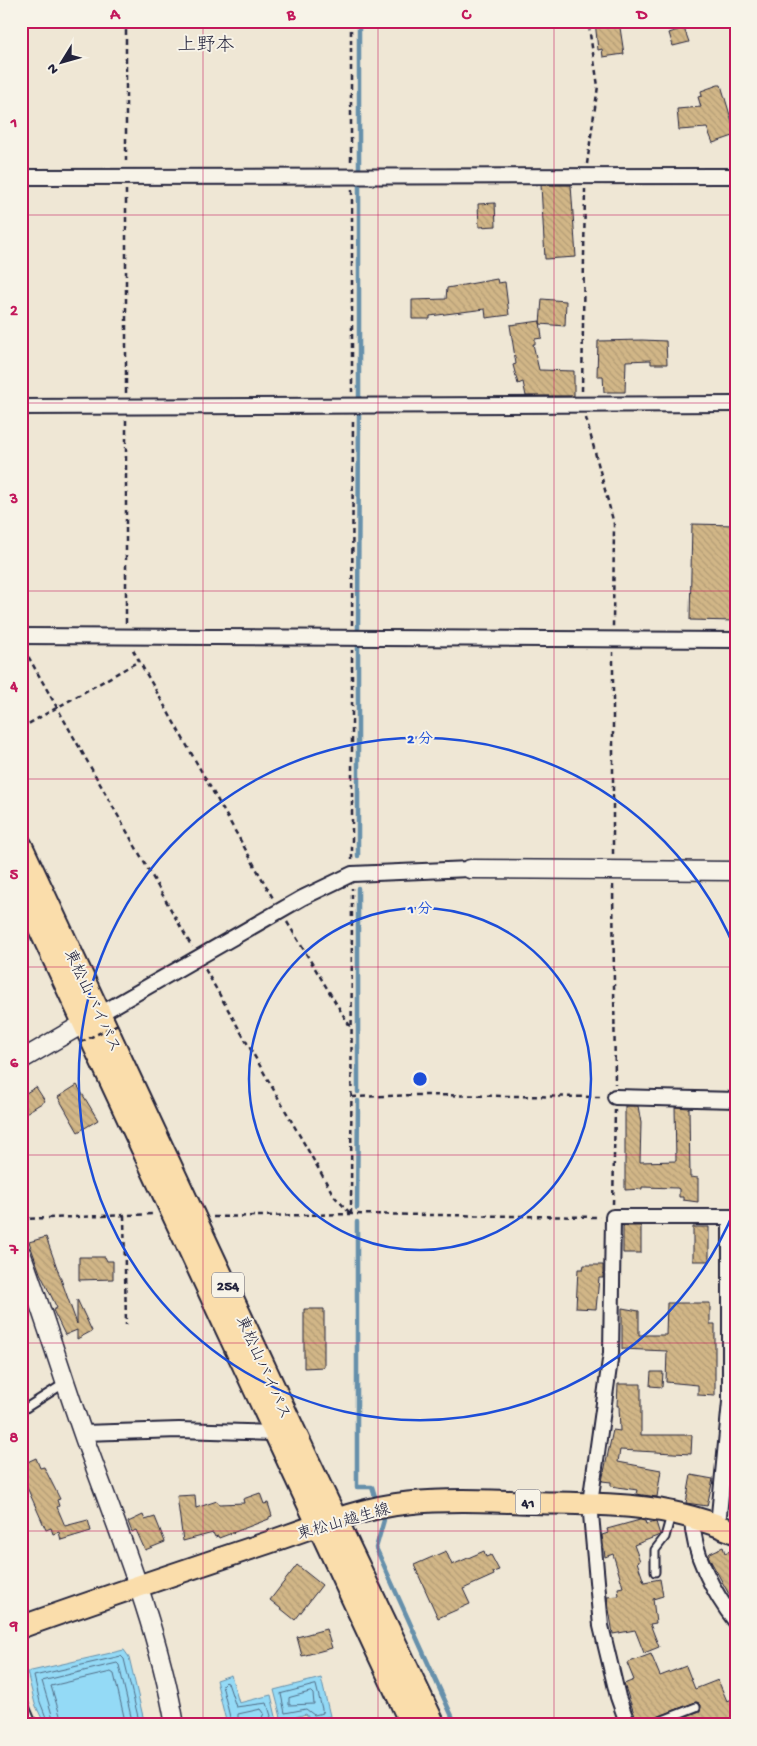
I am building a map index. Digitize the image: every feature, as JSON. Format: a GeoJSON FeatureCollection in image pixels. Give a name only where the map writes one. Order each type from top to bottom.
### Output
{"type":"FeatureCollection","features":[{"type":"Feature","properties":{"kind":"highway","name":"東松山バイパス"},"geometry":{"type":"LineString","coordinates":[[21,846],[174,1213],[275,1433],[329,1523],[434,1725]]}},
{"type":"Feature","properties":{"kind":"highway","name":"東松山バイパス"},"geometry":{"type":"LineString","coordinates":[[21,888],[197,1219],[306,1458],[329,1523],[412,1725]]}},
{"type":"Feature","properties":{"kind":"main road","name":"東松山越生線"},"geometry":{"type":"LineString","coordinates":[[21,1627],[138,1586],[372,1509],[407,1503],[443,1500],[618,1503],[682,1514],[727,1529]]}},
{"type":"Feature","properties":{"kind":"street"},"geometry":{"type":"LineString","coordinates":[[21,177],[126,179],[736,176]]}},
{"type":"Feature","properties":{"kind":"street"},"geometry":{"type":"LineString","coordinates":[[21,407],[126,408],[352,404],[736,404]]}},
{"type":"Feature","properties":{"kind":"street"},"geometry":{"type":"LineString","coordinates":[[21,636],[736,640]]}},
{"type":"Feature","properties":{"kind":"street"},"geometry":{"type":"LineString","coordinates":[[21,1060],[96,1026],[199,959],[280,911],[352,874],[470,869],[736,871]]}},
{"type":"Feature","properties":{"kind":"street"},"geometry":{"type":"LineString","coordinates":[[615,1097],[736,1100]]}},
{"type":"Feature","properties":{"kind":"street"},"geometry":{"type":"LineString","coordinates":[[628,1725],[618,1697],[602,1626],[590,1503],[610,1354],[613,1217],[733,1217],[727,1529]]}},
{"type":"Feature","properties":{"kind":"street"},"geometry":{"type":"LineString","coordinates":[[21,1253],[65,1383],[138,1586],[170,1692],[175,1725]]}},
{"type":"Feature","properties":{"kind":"street"},"geometry":{"type":"LineString","coordinates":[[83,1433],[179,1430],[275,1433]]}},
{"type":"Feature","properties":{"kind":"street"},"geometry":{"type":"LineString","coordinates":[[682,1514],[692,1528],[710,1580],[721,1603],[736,1622]]}},
{"type":"Feature","properties":{"kind":"street"},"geometry":{"type":"LineString","coordinates":[[21,1706],[29,1725]]}},
{"type":"Feature","properties":{"kind":"lane"},"geometry":{"type":"LineString","coordinates":[[21,1412],[65,1383]]}},
{"type":"Feature","properties":{"kind":"lane"},"geometry":{"type":"LineString","coordinates":[[655,1572],[655,1550],[682,1514]]}},
{"type":"Feature","properties":{"kind":"lane"},"geometry":{"type":"LineString","coordinates":[[650,1725],[696,1707]]}},
{"type":"Feature","properties":{"kind":"path"},"geometry":{"type":"LineString","coordinates":[[126,21],[126,638],[280,911],[352,1029]]}},
{"type":"Feature","properties":{"kind":"path"},"geometry":{"type":"LineString","coordinates":[[351,21],[351,1214]]}},
{"type":"Feature","properties":{"kind":"path"},"geometry":{"type":"LineString","coordinates":[[197,1219],[218,1216],[351,1214],[613,1217],[615,1097],[613,869],[614,524],[582,405],[585,176],[598,86],[588,21]]}},
{"type":"Feature","properties":{"kind":"path"},"geometry":{"type":"LineString","coordinates":[[21,644],[334,1196],[351,1214]]}},
{"type":"Feature","properties":{"kind":"path"},"geometry":{"type":"LineString","coordinates":[[21,728],[139,661]]}},
{"type":"Feature","properties":{"kind":"path"},"geometry":{"type":"LineString","coordinates":[[352,1097],[418,1095],[615,1097]]}},
{"type":"Feature","properties":{"kind":"path"},"geometry":{"type":"LineString","coordinates":[[21,1219],[174,1213]]}},
{"type":"Feature","properties":{"kind":"path"},"geometry":{"type":"LineString","coordinates":[[124,1216],[126,1325]]}},
{"type":"Feature","properties":{"kind":"water"},"geometry":{"type":"Polygon","coordinates":[[[124,1650],[129,1657],[145,1725],[45,1725],[35,1704],[27,1672],[124,1650]]]}},
{"type":"Feature","properties":{"kind":"water"},"geometry":{"type":"Polygon","coordinates":[[[231,1675],[239,1703],[271,1695],[277,1721],[262,1725],[227,1725],[216,1680],[231,1675]]]}},
{"type":"Feature","properties":{"kind":"water"},"geometry":{"type":"Polygon","coordinates":[[[321,1678],[330,1716],[311,1721],[306,1714],[282,1721],[274,1690],[321,1678]]]}},
{"type":"Feature","properties":{"kind":"building"},"geometry":{"type":"Polygon","coordinates":[[[595,21],[619,21],[624,54],[603,57],[602,49],[598,50],[595,21]]]}},
{"type":"Feature","properties":{"kind":"building"},"geometry":{"type":"Polygon","coordinates":[[[684,28],[689,42],[673,46],[669,33],[684,28]]]}},
{"type":"Feature","properties":{"kind":"building"},"geometry":{"type":"Polygon","coordinates":[[[721,85],[736,135],[713,143],[707,128],[679,130],[677,109],[701,107],[698,97],[702,96],[701,91],[721,85]]]}},
{"type":"Feature","properties":{"kind":"building"},"geometry":{"type":"Polygon","coordinates":[[[541,185],[571,185],[576,257],[545,259],[541,185]]]}},
{"type":"Feature","properties":{"kind":"building"},"geometry":{"type":"Polygon","coordinates":[[[495,203],[496,226],[479,227],[478,204],[495,203]]]}},
{"type":"Feature","properties":{"kind":"building"},"geometry":{"type":"Polygon","coordinates":[[[497,279],[498,283],[505,282],[509,315],[486,318],[485,309],[430,316],[430,319],[412,319],[412,300],[446,299],[447,288],[497,279]]]}},
{"type":"Feature","properties":{"kind":"building"},"geometry":{"type":"Polygon","coordinates":[[[542,299],[566,301],[565,326],[540,324],[542,299]]]}},
{"type":"Feature","properties":{"kind":"building"},"geometry":{"type":"Polygon","coordinates":[[[540,321],[542,338],[535,339],[535,344],[533,344],[539,370],[574,371],[574,396],[526,396],[523,382],[518,384],[513,365],[516,364],[510,325],[540,321]]]}},
{"type":"Feature","properties":{"kind":"building"},"geometry":{"type":"Polygon","coordinates":[[[598,341],[666,341],[667,364],[651,364],[651,360],[626,361],[625,392],[604,392],[603,376],[597,376],[598,341]]]}},
{"type":"Feature","properties":{"kind":"building"},"geometry":{"type":"Polygon","coordinates":[[[692,524],[736,525],[736,621],[690,620],[692,524]]]}},
{"type":"Feature","properties":{"kind":"building"},"geometry":{"type":"Polygon","coordinates":[[[77,1085],[98,1120],[78,1132],[58,1097],[77,1085]]]}},
{"type":"Feature","properties":{"kind":"building"},"geometry":{"type":"Polygon","coordinates":[[[36,1087],[45,1101],[21,1116],[21,1096],[36,1087]]]}},
{"type":"Feature","properties":{"kind":"building"},"geometry":{"type":"Polygon","coordinates":[[[625,1106],[638,1106],[641,1123],[640,1162],[676,1161],[675,1107],[689,1108],[690,1177],[698,1178],[698,1202],[683,1200],[683,1197],[679,1197],[679,1189],[677,1188],[642,1187],[642,1189],[625,1190],[625,1106]]]}},
{"type":"Feature","properties":{"kind":"building"},"geometry":{"type":"Polygon","coordinates":[[[623,1226],[641,1226],[641,1253],[623,1253],[623,1226]]]}},
{"type":"Feature","properties":{"kind":"building"},"geometry":{"type":"Polygon","coordinates":[[[693,1227],[709,1227],[709,1261],[693,1261],[693,1227]]]}},
{"type":"Feature","properties":{"kind":"building"},"geometry":{"type":"Polygon","coordinates":[[[46,1237],[77,1324],[77,1299],[92,1331],[77,1339],[77,1330],[65,1335],[53,1310],[57,1308],[40,1273],[29,1242],[46,1237]]]}},
{"type":"Feature","properties":{"kind":"building"},"geometry":{"type":"Polygon","coordinates":[[[79,1257],[105,1257],[107,1261],[113,1261],[113,1279],[79,1280],[79,1257]]]}},
{"type":"Feature","properties":{"kind":"building"},"geometry":{"type":"Polygon","coordinates":[[[584,1265],[603,1265],[603,1278],[599,1278],[596,1309],[576,1308],[578,1269],[583,1269],[584,1265]]]}},
{"type":"Feature","properties":{"kind":"building"},"geometry":{"type":"Polygon","coordinates":[[[667,1303],[710,1303],[710,1324],[715,1324],[715,1396],[698,1395],[698,1385],[666,1382],[667,1351],[622,1349],[622,1308],[639,1311],[639,1335],[666,1335],[667,1303]]]}},
{"type":"Feature","properties":{"kind":"building"},"geometry":{"type":"Polygon","coordinates":[[[304,1309],[324,1309],[324,1367],[304,1368],[304,1309]]]}},
{"type":"Feature","properties":{"kind":"building"},"geometry":{"type":"Polygon","coordinates":[[[651,1372],[663,1372],[662,1387],[650,1386],[651,1372]]]}},
{"type":"Feature","properties":{"kind":"building"},"geometry":{"type":"Polygon","coordinates":[[[618,1384],[641,1384],[641,1435],[692,1435],[691,1454],[620,1450],[618,1462],[661,1470],[657,1497],[636,1494],[637,1490],[611,1486],[611,1482],[602,1481],[613,1430],[620,1431],[619,1406],[617,1406],[618,1384]]]}},
{"type":"Feature","properties":{"kind":"building"},"geometry":{"type":"Polygon","coordinates":[[[36,1458],[40,1468],[44,1467],[60,1499],[57,1500],[59,1506],[57,1507],[65,1526],[88,1520],[91,1531],[61,1540],[59,1532],[53,1534],[51,1528],[46,1530],[21,1474],[21,1465],[36,1458]]]}},
{"type":"Feature","properties":{"kind":"building"},"geometry":{"type":"Polygon","coordinates":[[[691,1475],[713,1479],[707,1506],[686,1503],[691,1475]]]}},
{"type":"Feature","properties":{"kind":"building"},"geometry":{"type":"Polygon","coordinates":[[[260,1493],[264,1504],[268,1503],[272,1516],[269,1519],[219,1538],[218,1536],[215,1537],[213,1533],[183,1541],[177,1496],[195,1495],[196,1508],[217,1501],[219,1504],[244,1503],[243,1499],[260,1493]]]}},
{"type":"Feature","properties":{"kind":"building"},"geometry":{"type":"Polygon","coordinates":[[[143,1515],[145,1520],[155,1517],[165,1542],[145,1550],[136,1530],[132,1532],[128,1522],[143,1515]]]}},
{"type":"Feature","properties":{"kind":"building"},"geometry":{"type":"Polygon","coordinates":[[[640,1520],[645,1521],[646,1524],[656,1522],[660,1535],[634,1545],[640,1561],[637,1562],[644,1582],[660,1579],[663,1596],[653,1599],[656,1623],[650,1624],[659,1647],[644,1653],[635,1630],[613,1634],[607,1597],[619,1596],[618,1588],[623,1587],[613,1554],[605,1557],[602,1535],[608,1533],[607,1529],[640,1520]]]}},
{"type":"Feature","properties":{"kind":"building"},"geometry":{"type":"Polygon","coordinates":[[[723,1547],[725,1553],[729,1551],[736,1567],[736,1607],[708,1556],[710,1553],[723,1547]]]}},
{"type":"Feature","properties":{"kind":"building"},"geometry":{"type":"Polygon","coordinates":[[[446,1551],[452,1565],[484,1551],[486,1557],[491,1555],[499,1570],[493,1572],[494,1575],[463,1589],[470,1604],[438,1618],[414,1565],[446,1551]]]}},
{"type":"Feature","properties":{"kind":"building"},"geometry":{"type":"Polygon","coordinates":[[[297,1565],[322,1585],[295,1620],[270,1600],[297,1565]]]}},
{"type":"Feature","properties":{"kind":"building"},"geometry":{"type":"Polygon","coordinates":[[[326,1629],[332,1648],[302,1656],[297,1637],[326,1629]]]}},
{"type":"Feature","properties":{"kind":"building"},"geometry":{"type":"Polygon","coordinates":[[[651,1654],[660,1676],[686,1666],[695,1689],[718,1680],[727,1701],[736,1698],[736,1725],[672,1725],[671,1722],[700,1711],[701,1705],[696,1702],[641,1723],[637,1722],[624,1684],[634,1680],[627,1663],[651,1654]]]}},
{"type":"Feature","properties":{"kind":"waterway"},"geometry":{"type":"LineString","coordinates":[[359,21],[359,170]]}},
{"type":"Feature","properties":{"kind":"waterway"},"geometry":{"type":"LineString","coordinates":[[359,179],[359,400]]}},
{"type":"Feature","properties":{"kind":"waterway"},"geometry":{"type":"LineString","coordinates":[[358,630],[359,409]]}},
{"type":"Feature","properties":{"kind":"waterway"},"geometry":{"type":"LineString","coordinates":[[358,645],[358,856]]}},
{"type":"Feature","properties":{"kind":"waterway"},"geometry":{"type":"LineString","coordinates":[[358,888],[358,1092]]}},
{"type":"Feature","properties":{"kind":"waterway"},"geometry":{"type":"LineString","coordinates":[[357,1208],[358,1101]]}},
{"type":"Feature","properties":{"kind":"waterway"},"geometry":{"type":"LineString","coordinates":[[357,1222],[357,1487],[372,1487],[377,1503]]}},
{"type":"Feature","properties":{"kind":"waterway"},"geometry":{"type":"LineString","coordinates":[[381,1512],[384,1520],[376,1548],[456,1725]]}},
{"type":"Feature","properties":{"kind":"district","name":"上野本"},"geometry":{"type":"Point","coordinates":[206,43]}}]}
